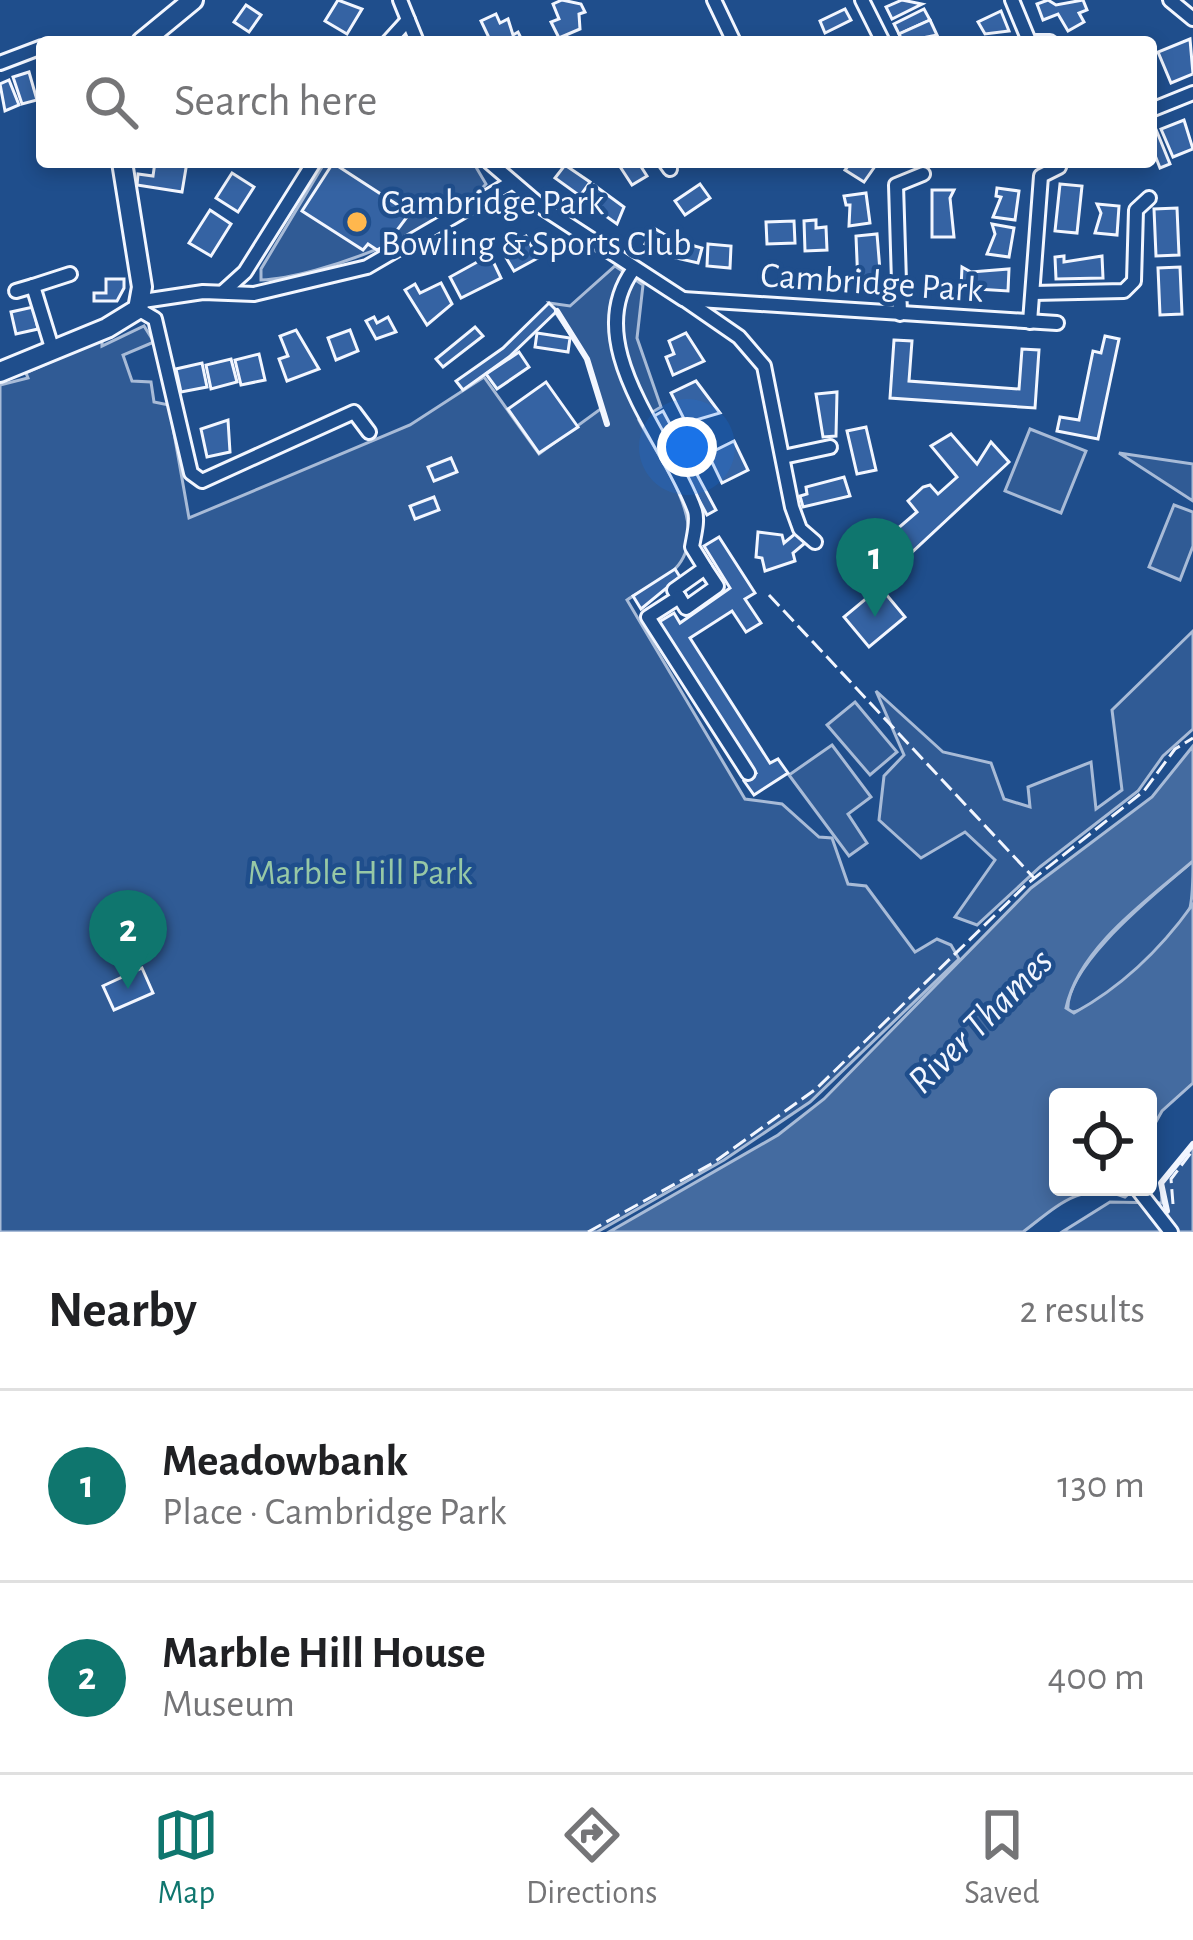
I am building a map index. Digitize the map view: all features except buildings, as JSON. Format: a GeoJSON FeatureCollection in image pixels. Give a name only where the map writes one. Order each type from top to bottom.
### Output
{"type":"FeatureCollection","features":[{"type":"Feature","properties":{"kind":"main road"},"geometry":{"type":"LineString","coordinates":[[149,36],[193,0]]}},
{"type":"Feature","properties":{"kind":"main road"},"geometry":{"type":"LineString","coordinates":[[0,372],[141,305],[123,168]]}},
{"type":"Feature","properties":{"kind":"street"},"geometry":{"type":"LineString","coordinates":[[400,0],[415,36]]}},
{"type":"Feature","properties":{"kind":"street"},"geometry":{"type":"LineString","coordinates":[[714,0],[731,36]]}},
{"type":"Feature","properties":{"kind":"street"},"geometry":{"type":"LineString","coordinates":[[862,0],[880,36]]}},
{"type":"Feature","properties":{"kind":"street"},"geometry":{"type":"LineString","coordinates":[[1170,0],[1193,19]]}},
{"type":"Feature","properties":{"kind":"street"},"geometry":{"type":"LineString","coordinates":[[1016,1],[1026,36]]}},
{"type":"Feature","properties":{"kind":"street"},"geometry":{"type":"LineString","coordinates":[[393,36],[408,20]]}},
{"type":"Feature","properties":{"kind":"street"},"geometry":{"type":"LineString","coordinates":[[0,63],[36,49]]}},
{"type":"Feature","properties":{"kind":"street"},"geometry":{"type":"LineString","coordinates":[[1157,108],[1193,93]]}},
{"type":"Feature","properties":{"kind":"street"},"geometry":{"type":"LineString","coordinates":[[224,292],[245,272],[310,168]]}},
{"type":"Feature","properties":{"kind":"street","name":"Cambridge Park"},"geometry":{"type":"LineString","coordinates":[[495,168],[633,270],[739,337],[764,366],[791,507],[800,529],[814,542]]}},
{"type":"Feature","properties":{"kind":"street"},"geometry":{"type":"LineString","coordinates":[[1030,322],[1041,176],[1057,168]]}},
{"type":"Feature","properties":{"kind":"street"},"geometry":{"type":"LineString","coordinates":[[900,314],[891,186],[923,174]]}},
{"type":"Feature","properties":{"kind":"street"},"geometry":{"type":"LineString","coordinates":[[141,305],[295,287],[367,267],[511,183]]}},
{"type":"Feature","properties":{"kind":"street"},"geometry":{"type":"LineString","coordinates":[[1033,293],[1124,292],[1134,281],[1136,210],[1149,198]]}},
{"type":"Feature","properties":{"kind":"street"},"geometry":{"type":"LineString","coordinates":[[633,270],[622,296],[618,347],[697,515],[692,547],[717,586],[686,608],[674,590],[705,568]]}},
{"type":"Feature","properties":{"kind":"street"},"geometry":{"type":"LineString","coordinates":[[16,291],[70,274]]}},
{"type":"Feature","properties":{"kind":"street"},"geometry":{"type":"LineString","coordinates":[[34,286],[53,350]]}},
{"type":"Feature","properties":{"kind":"street","name":"Cambridge Park"},"geometry":{"type":"LineString","coordinates":[[682,298],[1057,323]]}},
{"type":"Feature","properties":{"kind":"street"},"geometry":{"type":"LineString","coordinates":[[141,305],[155,319],[191,473],[202,481],[354,412],[368,432]]}},
{"type":"Feature","properties":{"kind":"street"},"geometry":{"type":"LineString","coordinates":[[783,457],[830,447]]}},
{"type":"Feature","properties":{"kind":"street"},"geometry":{"type":"LineString","coordinates":[[679,597],[648,617],[748,773]]}},
{"type":"Feature","properties":{"kind":"street"},"geometry":{"type":"LineString","coordinates":[[1143,1196],[1171,1232]]}},
{"type":"Feature","properties":{"kind":"green space","name":"Cambridge Park Bowling & Sports Club"},"geometry":{"type":"Polygon","coordinates":[[[321,168],[477,168],[486,184],[414,233],[348,260],[261,280],[261,269],[321,168]]]}},
{"type":"Feature","properties":{"kind":"green space","name":"Marble Hill Park"},"geometry":{"type":"Polygon","coordinates":[[[615,266],[643,285],[637,338],[661,407],[639,420],[679,494],[689,534],[675,569],[627,600],[745,799],[782,804],[819,837],[832,838],[848,884],[866,886],[915,952],[937,939],[951,945],[959,959],[810,1102],[724,1160],[597,1232],[0,1232],[0,385],[28,378],[26,373],[144,326],[154,342],[123,355],[132,381],[151,382],[154,402],[169,405],[189,518],[410,425],[484,377],[539,454],[602,408],[587,359],[549,303],[570,306],[615,266]]]}},
{"type":"Feature","properties":{"kind":"green space"},"geometry":{"type":"Polygon","coordinates":[[[1030,429],[1086,451],[1061,513],[1005,491],[1030,429]]]}},
{"type":"Feature","properties":{"kind":"green space"},"geometry":{"type":"Polygon","coordinates":[[[1119,453],[1193,464],[1193,501],[1119,453]]]}},
{"type":"Feature","properties":{"kind":"green space"},"geometry":{"type":"Polygon","coordinates":[[[1174,505],[1193,512],[1193,546],[1180,580],[1149,567],[1174,505]]]}},
{"type":"Feature","properties":{"kind":"green space"},"geometry":{"type":"Polygon","coordinates":[[[1193,631],[1193,729],[1163,756],[1138,791],[1040,867],[977,925],[955,917],[995,860],[965,832],[921,858],[879,820],[884,776],[904,755],[876,691],[943,752],[991,763],[1004,799],[1030,807],[1028,787],[1091,762],[1096,809],[1122,790],[1112,710],[1193,631]]]}},
{"type":"Feature","properties":{"kind":"green space"},"geometry":{"type":"Polygon","coordinates":[[[855,702],[897,752],[870,775],[827,725],[855,702]]]}},
{"type":"Feature","properties":{"kind":"green space"},"geometry":{"type":"Polygon","coordinates":[[[832,745],[871,797],[848,814],[867,843],[849,856],[789,775],[832,745]]]}},
{"type":"Feature","properties":{"kind":"green space"},"geometry":{"type":"Polygon","coordinates":[[[1193,861],[1190,908],[1169,938],[1118,986],[1068,1013],[1070,994],[1096,952],[1193,861]]]}},
{"type":"Feature","properties":{"kind":"green space"},"geometry":{"type":"Polygon","coordinates":[[[1193,1144],[1193,1232],[1062,1232],[1110,1202],[1162,1203],[1161,1183],[1193,1144]]]}},
{"type":"Feature","properties":{"kind":"water","name":"River Thames"},"geometry":{"type":"Polygon","coordinates":[[[1193,746],[1193,861],[1100,945],[1073,986],[1066,1008],[1074,1013],[1125,979],[1193,904],[1193,1083],[1157,1120],[1157,1088],[1049,1088],[1049,1196],[1077,1196],[1023,1232],[609,1232],[778,1135],[824,1099],[1031,888],[1152,797],[1193,746]]]}},
{"type":"Feature","properties":{"kind":"fence"},"geometry":{"type":"LineString","coordinates":[[769,595],[1034,878]]}},
{"type":"Feature","properties":{"kind":"fence"},"geometry":{"type":"LineString","coordinates":[[588,1232],[713,1163],[816,1089],[1027,884],[1144,791],[1175,749],[1193,738]]}},
{"type":"Feature","properties":{"kind":"fence"},"geometry":{"type":"LineString","coordinates":[[1173,1204],[1171,1179],[1193,1150]]}},
{"type":"Feature","properties":{"kind":"wall"},"geometry":{"type":"LineString","coordinates":[[557,311],[587,359],[607,424]]}},
{"type":"Feature","properties":{"kind":"wall"},"geometry":{"type":"LineString","coordinates":[[1167,1211],[1161,1183],[1193,1144]]}},
{"type":"Feature","properties":{"kind":"place","name":"Cambridge Park Bowling & Sports Club"},"geometry":{"type":"Point","coordinates":[357,222]}},
{"type":"Feature","properties":{"kind":"place","name":"Meadowbank"},"geometry":{"type":"Point","coordinates":[875,617]}},
{"type":"Feature","properties":{"kind":"place","name":"Marble Hill House"},"geometry":{"type":"Point","coordinates":[128,989]}}]}
